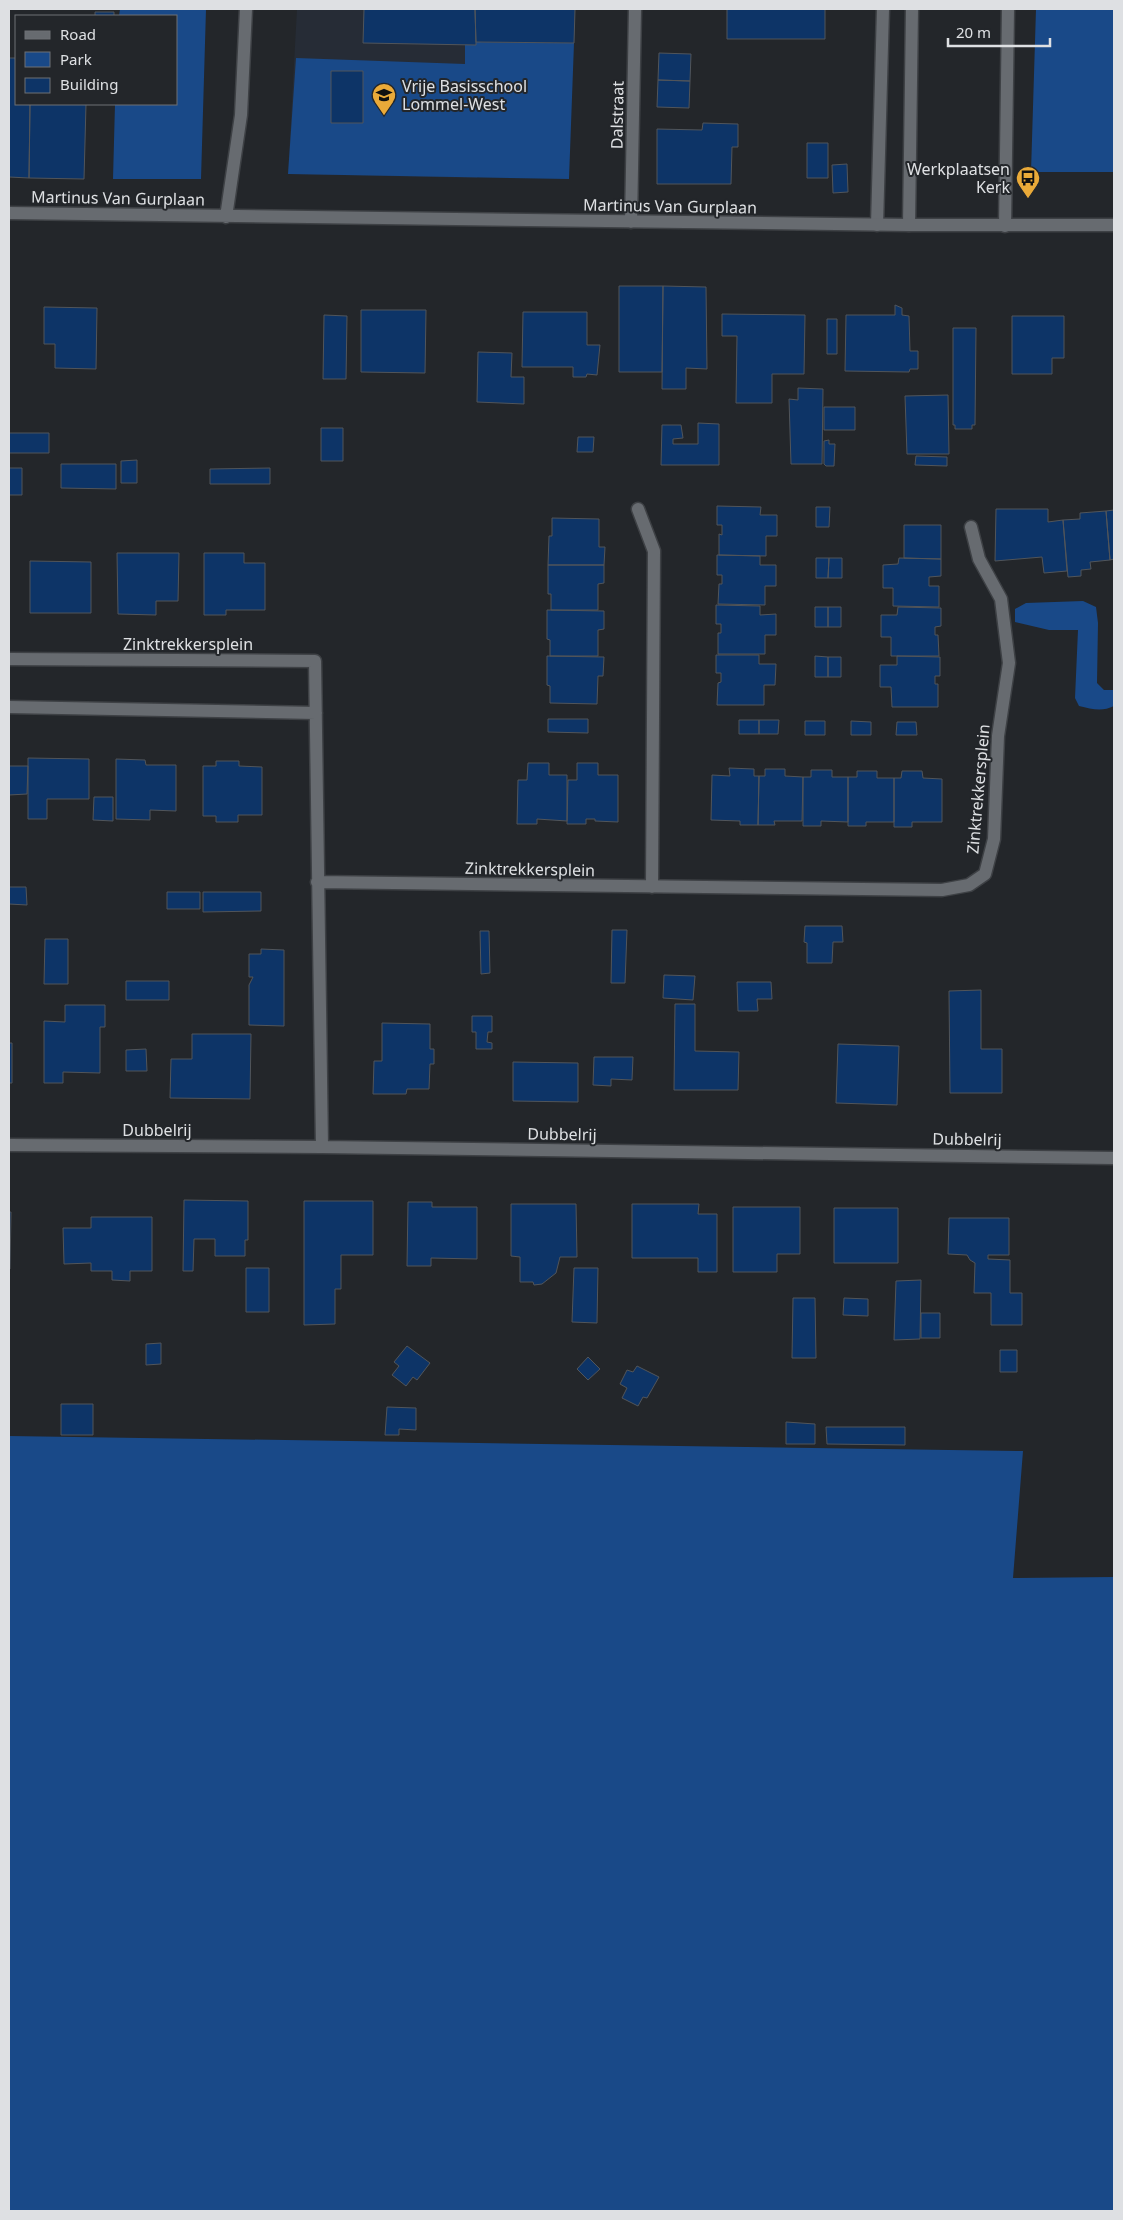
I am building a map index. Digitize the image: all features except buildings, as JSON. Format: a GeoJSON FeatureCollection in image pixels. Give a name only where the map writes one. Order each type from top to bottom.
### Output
{"type":"FeatureCollection","features":[{"type":"Feature","properties":{"kind":"street","name":"Martinus Van Gurplaan"},"geometry":{"type":"LineString","coordinates":[[226,216],[241,115],[246,9]]}},
{"type":"Feature","properties":{"kind":"street","name":"Dalstraat"},"geometry":{"type":"LineString","coordinates":[[631,222],[635,9]]}},
{"type":"Feature","properties":{"kind":"street"},"geometry":{"type":"LineString","coordinates":[[877,225],[883,9]]}},
{"type":"Feature","properties":{"kind":"street"},"geometry":{"type":"LineString","coordinates":[[909,225],[912,9]]}},
{"type":"Feature","properties":{"kind":"street"},"geometry":{"type":"LineString","coordinates":[[1005,226],[1008,9]]}},
{"type":"Feature","properties":{"kind":"street","name":"Martinus Van Gurplaan"},"geometry":{"type":"LineString","coordinates":[[9,213],[877,225],[1114,225]]}},
{"type":"Feature","properties":{"kind":"street"},"geometry":{"type":"LineString","coordinates":[[638,509],[654,551],[652,887]]}},
{"type":"Feature","properties":{"kind":"street","name":"Zinktrekkersplein"},"geometry":{"type":"LineString","coordinates":[[317,882],[942,890],[969,885],[986,874],[994,840],[998,736],[1009,663],[1001,600],[979,559],[971,527]]}},
{"type":"Feature","properties":{"kind":"street","name":"Zinktrekkersplein"},"geometry":{"type":"LineString","coordinates":[[9,659],[315,661],[322,1147]]}},
{"type":"Feature","properties":{"kind":"street"},"geometry":{"type":"LineString","coordinates":[[9,707],[316,713]]}},
{"type":"Feature","properties":{"kind":"street","name":"Dubbelrij"},"geometry":{"type":"LineString","coordinates":[[9,1145],[322,1147],[1114,1158]]}},
{"type":"Feature","properties":{"kind":"shaded area","name":"Vrije Basisschool Lommel-West"},"geometry":{"type":"Polygon","coordinates":[[[297,9],[475,9],[477,178],[288,174],[297,9]]]}},
{"type":"Feature","properties":{"kind":"green space"},"geometry":{"type":"Polygon","coordinates":[[[120,9],[206,9],[201,179],[113,179],[115,105],[178,105],[178,15],[119,15],[120,9]]]}},
{"type":"Feature","properties":{"kind":"green space"},"geometry":{"type":"Polygon","coordinates":[[[1036,9],[1114,9],[1114,172],[1031,172],[1036,9]]]}},
{"type":"Feature","properties":{"kind":"green space","name":"Vrije Basisschool Lommel-West"},"geometry":{"type":"Polygon","coordinates":[[[476,42],[574,43],[569,179],[288,174],[296,58],[465,64],[465,44],[476,42]]]}},
{"type":"Feature","properties":{"kind":"green space"},"geometry":{"type":"Polygon","coordinates":[[[1083,601],[1096,607],[1098,623],[1097,683],[1104,690],[1114,690],[1114,706],[1105,709],[1079,706],[1075,698],[1078,630],[1049,630],[1015,622],[1015,609],[1026,603],[1083,601]]]}},
{"type":"Feature","properties":{"kind":"green space"},"geometry":{"type":"Polygon","coordinates":[[[9,1436],[1023,1451],[1013,1578],[1114,1577],[1114,2211],[9,2211],[9,1436]]]}},
{"type":"Feature","properties":{"kind":"place","name":"Vrije Basisschool Lommel-West"},"geometry":{"type":"Point","coordinates":[384,116]}},
{"type":"Feature","properties":{"kind":"place","name":"Werkplaatsen Kerk"},"geometry":{"type":"Point","coordinates":[1028,199]}}]}
